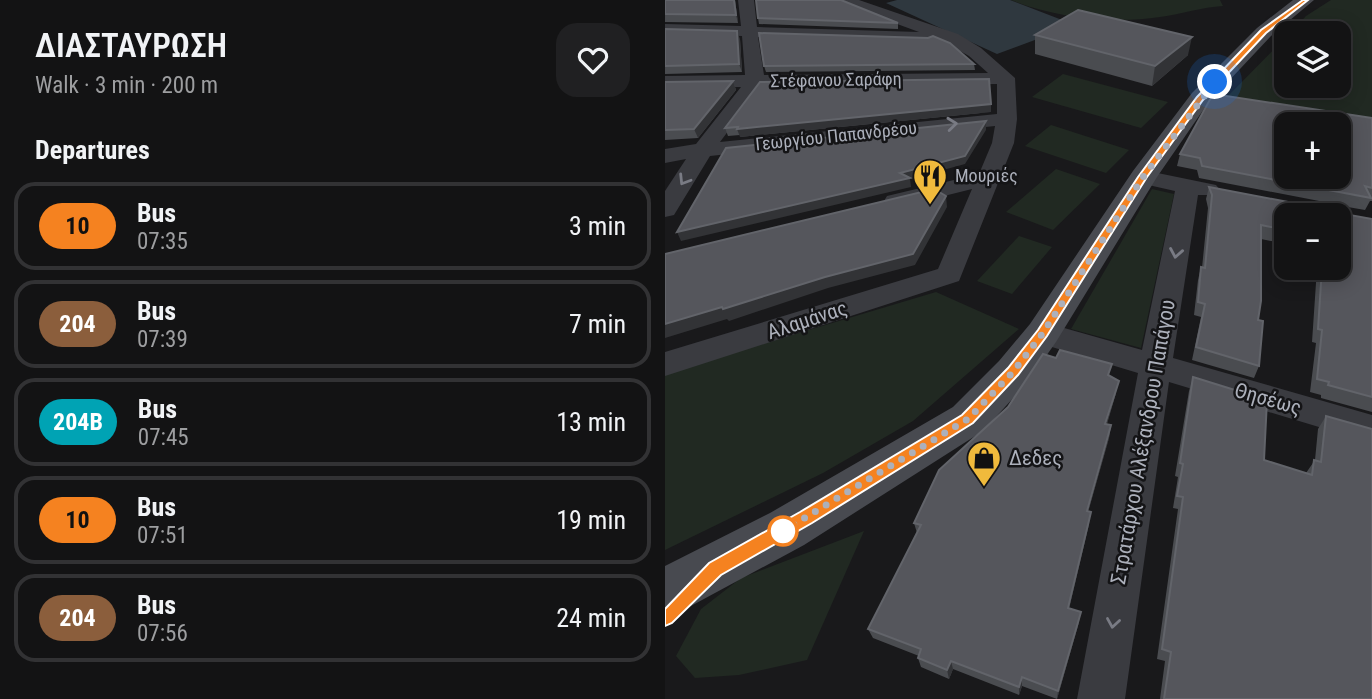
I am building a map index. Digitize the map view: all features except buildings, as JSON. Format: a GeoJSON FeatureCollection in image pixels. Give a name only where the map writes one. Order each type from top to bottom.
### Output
{"type":"FeatureCollection","features":[{"type":"Feature","properties":{"kind":"street"},"geometry":{"type":"LineString","coordinates":[[665,210],[703,150],[755,81],[746,0]]}},
{"type":"Feature","properties":{"kind":"street"},"geometry":{"type":"LineString","coordinates":[[845,0],[952,38],[975,52],[1006,78],[1007,119],[1003,143],[990,178],[868,207]]}},
{"type":"Feature","properties":{"kind":"street"},"geometry":{"type":"LineString","coordinates":[[665,594],[806,518],[968,419],[1013,372],[1043,333],[1143,177],[1200,98],[1229,65],[1264,32],[1305,0]]}},
{"type":"Feature","properties":{"kind":"street"},"geometry":{"type":"LineString","coordinates":[[665,29],[952,38]]}},
{"type":"Feature","properties":{"kind":"street","name":"Στέφανου Σαράφη"},"geometry":{"type":"LineString","coordinates":[[665,82],[1006,78]]}},
{"type":"Feature","properties":{"kind":"street","name":"Γεωργίου Παπανδρέου"},"geometry":{"type":"LineString","coordinates":[[665,156],[1007,119]]}},
{"type":"Feature","properties":{"kind":"street"},"geometry":{"type":"LineString","coordinates":[[1143,177],[1228,194]]}},
{"type":"Feature","properties":{"kind":"street","name":"Αλαμάνας"},"geometry":{"type":"LineString","coordinates":[[665,364],[949,275],[990,178]]}},
{"type":"Feature","properties":{"kind":"street","name":"Στρατάρχου Αλέξανδρου Παπάγου"},"geometry":{"type":"LineString","coordinates":[[1101,699],[1155,367],[1188,186]]}},
{"type":"Feature","properties":{"kind":"street","name":"Θησέως"},"geometry":{"type":"LineString","coordinates":[[1043,333],[1372,429]]}},
{"type":"Feature","properties":{"kind":"street"},"geometry":{"type":"LineString","coordinates":[[665,616],[715,569]]}},
{"type":"Feature","properties":{"kind":"shaded area"},"geometry":{"type":"Polygon","coordinates":[[[897,0],[1010,0],[1075,25],[997,54],[886,3],[897,0]]]}},
{"type":"Feature","properties":{"kind":"shaded area"},"geometry":{"type":"Polygon","coordinates":[[[1011,0],[1220,0],[1223,6],[1160,17],[1123,20],[1065,15],[1011,0]]]}},
{"type":"Feature","properties":{"kind":"shaded area"},"geometry":{"type":"Polygon","coordinates":[[[1331,0],[1372,0],[1372,118],[1351,115],[1351,112],[1333,112],[1228,96],[1274,49],[1274,98],[1351,98],[1351,21],[1301,21],[1331,0]]]}},
{"type":"Feature","properties":{"kind":"shaded area"},"geometry":{"type":"Polygon","coordinates":[[[1063,74],[1168,102],[1141,128],[1032,97],[1063,74]]]}},
{"type":"Feature","properties":{"kind":"shaded area"},"geometry":{"type":"Polygon","coordinates":[[[1051,125],[1129,150],[1106,173],[1025,146],[1051,125]]]}},
{"type":"Feature","properties":{"kind":"shaded area"},"geometry":{"type":"Polygon","coordinates":[[[1056,169],[1100,184],[1053,230],[1006,212],[1056,169]]]}},
{"type":"Feature","properties":{"kind":"shaded area"},"geometry":{"type":"Polygon","coordinates":[[[1152,189],[1174,194],[1141,348],[1071,329],[1152,189]]]}},
{"type":"Feature","properties":{"kind":"shaded area"},"geometry":{"type":"Polygon","coordinates":[[[1019,236],[1052,247],[1012,294],[977,281],[1019,236]]]}},
{"type":"Feature","properties":{"kind":"shaded area"},"geometry":{"type":"Polygon","coordinates":[[[936,292],[1019,329],[913,421],[823,473],[665,550],[665,373],[936,292]]]}},
{"type":"Feature","properties":{"kind":"shaded area"},"geometry":{"type":"Polygon","coordinates":[[[864,531],[807,660],[739,675],[695,678],[676,656],[701,609],[741,578],[864,531]]]}},
{"type":"Feature","properties":{"kind":"bus line","name":"10"},"geometry":{"type":"LineString","coordinates":[[665,616],[715,569],[806,518],[968,419],[1013,372],[1043,333],[1143,177],[1200,98],[1239,55],[1291,8],[1305,0]]}},
{"type":"Feature","properties":{"kind":"place","name":"Μουριές"},"geometry":{"type":"Point","coordinates":[930,206]}},
{"type":"Feature","properties":{"kind":"place","name":"Δεδες"},"geometry":{"type":"Point","coordinates":[984,488]}},
{"type":"Feature","properties":{"kind":"route"},"geometry":{"type":"LineString","coordinates":[[783,531],[968,419],[1013,372],[1043,333],[1143,177],[1200,98],[1215,82]]}}]}
